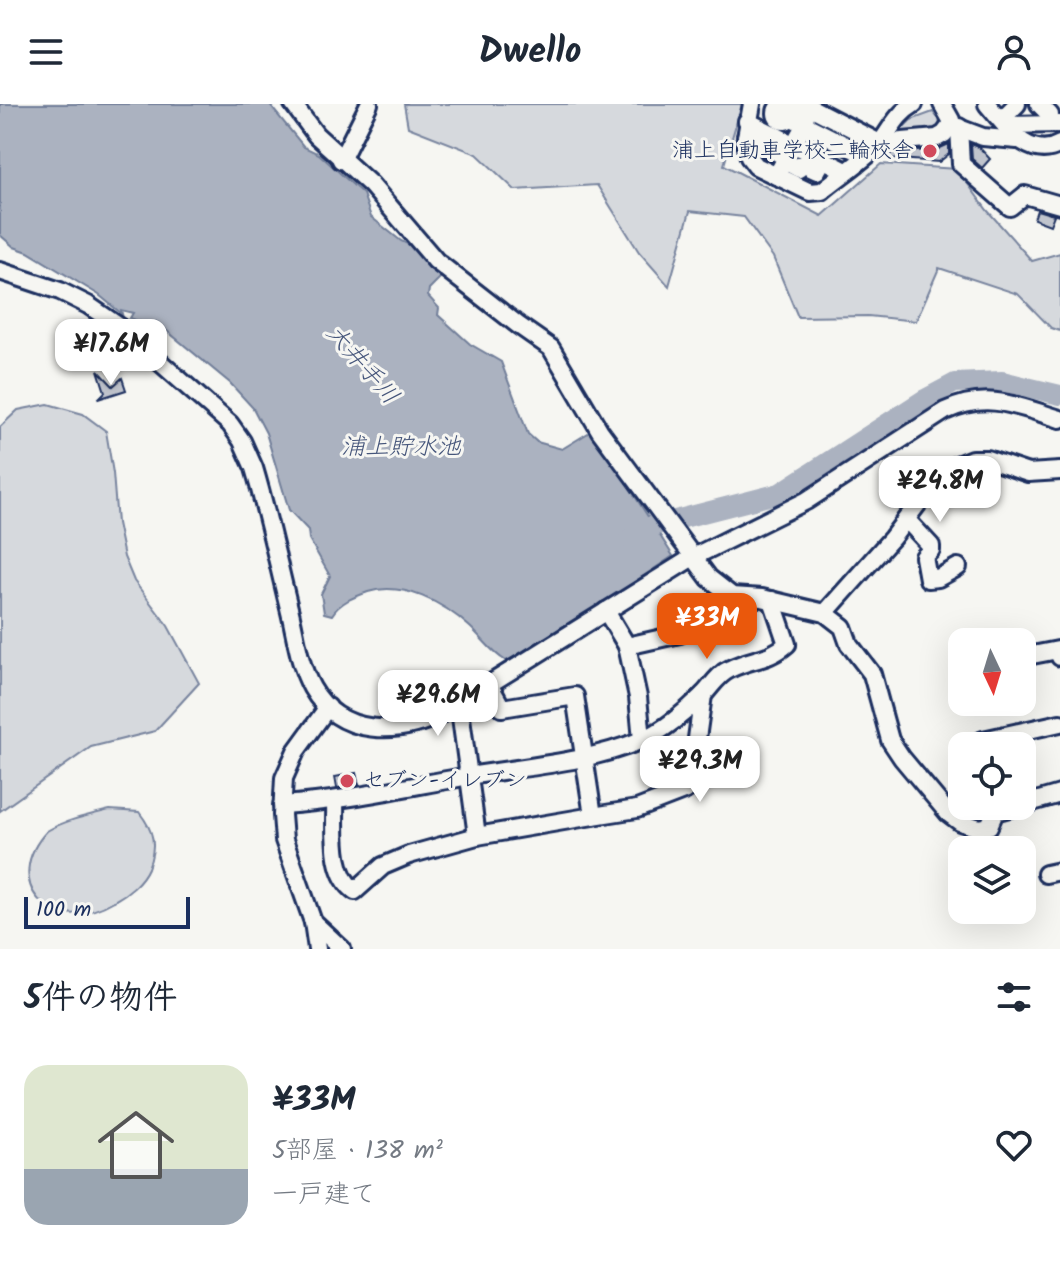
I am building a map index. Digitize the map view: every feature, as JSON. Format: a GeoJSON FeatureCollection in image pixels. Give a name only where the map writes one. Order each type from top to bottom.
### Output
{"type":"FeatureCollection","features":[{"type":"Feature","properties":{"kind":"street"},"geometry":{"type":"LineString","coordinates":[[293,104],[316,135],[371,185],[436,261],[551,348],[600,431],[709,578],[732,596],[772,600],[825,613],[843,627],[849,644],[872,674],[890,740],[948,813]]}},
{"type":"Feature","properties":{"kind":"street"},"geometry":{"type":"LineString","coordinates":[[341,160],[369,104]]}},
{"type":"Feature","properties":{"kind":"street"},"geometry":{"type":"LineString","coordinates":[[880,143],[890,125],[914,104]]}},
{"type":"Feature","properties":{"kind":"street"},"geometry":{"type":"LineString","coordinates":[[942,104],[955,126],[961,164],[1010,207],[1025,195],[1060,205]]}},
{"type":"Feature","properties":{"kind":"street"},"geometry":{"type":"LineString","coordinates":[[987,104],[1017,140]]}},
{"type":"Feature","properties":{"kind":"street"},"geometry":{"type":"LineString","coordinates":[[1003,123],[1017,104]]}},
{"type":"Feature","properties":{"kind":"street"},"geometry":{"type":"LineString","coordinates":[[770,120],[806,105],[880,143]]}},
{"type":"Feature","properties":{"kind":"street"},"geometry":{"type":"LineString","coordinates":[[1003,123],[1045,113]]}},
{"type":"Feature","properties":{"kind":"street"},"geometry":{"type":"LineString","coordinates":[[770,120],[858,152]]}},
{"type":"Feature","properties":{"kind":"street"},"geometry":{"type":"LineString","coordinates":[[770,120],[789,168],[810,192],[822,191],[846,171],[858,152]]}},
{"type":"Feature","properties":{"kind":"street"},"geometry":{"type":"LineString","coordinates":[[770,120],[816,146],[829,146],[829,160],[821,180],[807,172],[789,168],[756,166],[770,120]]}},
{"type":"Feature","properties":{"kind":"street"},"geometry":{"type":"LineString","coordinates":[[770,120],[789,168]]}},
{"type":"Feature","properties":{"kind":"street"},"geometry":{"type":"LineString","coordinates":[[789,168],[829,160],[880,143],[937,138],[955,126]]}},
{"type":"Feature","properties":{"kind":"street"},"geometry":{"type":"LineString","coordinates":[[955,126],[983,137],[1017,140],[1040,149],[1060,144]]}},
{"type":"Feature","properties":{"kind":"street"},"geometry":{"type":"LineString","coordinates":[[829,160],[846,171]]}},
{"type":"Feature","properties":{"kind":"street"},"geometry":{"type":"LineString","coordinates":[[0,271],[60,291],[88,305],[120,327],[230,424],[254,468],[302,663],[312,688],[328,707],[355,725],[389,730],[425,722],[459,703],[693,557],[795,508],[945,411],[966,401],[995,400],[1060,419]]}},
{"type":"Feature","properties":{"kind":"street"},"geometry":{"type":"LineString","coordinates":[[825,613],[932,485],[950,468],[972,459],[987,459],[1028,473],[1060,471]]}},
{"type":"Feature","properties":{"kind":"street"},"geometry":{"type":"LineString","coordinates":[[906,519],[931,546],[924,557],[928,579],[938,578],[958,567]]}},
{"type":"Feature","properties":{"kind":"street"},"geometry":{"type":"LineString","coordinates":[[627,646],[680,634],[698,624],[732,596]]}},
{"type":"Feature","properties":{"kind":"street"},"geometry":{"type":"LineString","coordinates":[[282,805],[335,801],[586,759],[642,740],[653,735],[703,695],[712,682],[729,669],[774,655],[787,644],[772,600]]}},
{"type":"Feature","properties":{"kind":"street"},"geometry":{"type":"LineString","coordinates":[[606,611],[627,646],[638,697],[642,740]]}},
{"type":"Feature","properties":{"kind":"street"},"geometry":{"type":"LineString","coordinates":[[1036,654],[1058,650],[1060,657]]}},
{"type":"Feature","properties":{"kind":"street"},"geometry":{"type":"LineString","coordinates":[[489,684],[502,708],[575,696],[593,816]]}},
{"type":"Feature","properties":{"kind":"street"},"geometry":{"type":"LineString","coordinates":[[335,801],[339,871],[355,891],[383,866],[409,855],[477,836],[637,809],[686,790],[691,782],[703,695]]}},
{"type":"Feature","properties":{"kind":"street"},"geometry":{"type":"LineString","coordinates":[[459,703],[477,836]]}},
{"type":"Feature","properties":{"kind":"street"},"geometry":{"type":"LineString","coordinates":[[317,949],[313,922],[284,840],[282,805],[284,778],[296,751],[328,707]]}},
{"type":"Feature","properties":{"kind":"street"},"geometry":{"type":"LineString","coordinates":[[1019,732],[1060,723]]}},
{"type":"Feature","properties":{"kind":"street"},"geometry":{"type":"LineString","coordinates":[[1036,800],[1060,794]]}},
{"type":"Feature","properties":{"kind":"street"},"geometry":{"type":"LineString","coordinates":[[957,820],[979,828],[989,826],[991,820]]}},
{"type":"Feature","properties":{"kind":"street"},"geometry":{"type":"LineString","coordinates":[[313,922],[342,949]]}},
{"type":"Feature","properties":{"kind":"shaded area"},"geometry":{"type":"Polygon","coordinates":[[[404,104],[742,104],[724,165],[822,216],[881,164],[957,169],[987,210],[1032,261],[1060,253],[1060,331],[1051,328],[1018,294],[939,268],[916,321],[868,316],[798,317],[773,257],[744,217],[690,211],[669,286],[639,252],[597,185],[515,190],[477,154],[408,127],[404,104]]]}},
{"type":"Feature","properties":{"kind":"shaded area"},"geometry":{"type":"Polygon","coordinates":[[[933,112],[939,119],[940,127],[932,132],[896,135],[911,120],[933,112]]]}},
{"type":"Feature","properties":{"kind":"shaded area"},"geometry":{"type":"Polygon","coordinates":[[[48,404],[83,414],[106,431],[124,557],[134,581],[168,626],[199,683],[155,731],[91,747],[0,811],[0,427],[18,410],[48,404]]]}},
{"type":"Feature","properties":{"kind":"shaded area"},"geometry":{"type":"Polygon","coordinates":[[[110,810],[139,812],[148,826],[153,845],[145,873],[124,895],[91,911],[70,914],[52,909],[38,899],[30,885],[28,869],[34,850],[47,831],[54,827],[110,810]]]}},
{"type":"Feature","properties":{"kind":"water","name":"浦上貯水池"},"geometry":{"type":"Polygon","coordinates":[[[0,104],[269,104],[304,147],[319,154],[363,194],[371,217],[401,241],[418,249],[441,277],[429,289],[428,296],[439,308],[438,315],[470,344],[501,362],[528,434],[537,442],[562,449],[593,430],[673,556],[541,645],[506,661],[448,610],[409,592],[381,589],[368,592],[343,603],[332,615],[324,613],[321,594],[330,576],[309,539],[308,530],[289,510],[266,433],[253,408],[230,383],[156,322],[148,325],[130,318],[133,313],[121,310],[122,314],[99,295],[28,252],[14,247],[0,235],[0,104]]]}},
{"type":"Feature","properties":{"kind":"building","name":"浦上自動車学校二輪校舎"},"geometry":{"type":"Polygon","coordinates":[[[949,144],[949,154],[939,162],[885,158],[885,154],[938,149],[949,144]]]}},
{"type":"Feature","properties":{"kind":"building"},"geometry":{"type":"Polygon","coordinates":[[[971,144],[979,147],[990,159],[982,168],[972,159],[971,144]]]}},
{"type":"Feature","properties":{"kind":"building"},"geometry":{"type":"Polygon","coordinates":[[[1037,210],[1054,215],[1050,225],[1034,219],[1037,210]]]}},
{"type":"Feature","properties":{"kind":"building"},"geometry":{"type":"Polygon","coordinates":[[[94,325],[111,344],[100,352],[85,331],[94,325]]]}},
{"type":"Feature","properties":{"kind":"building"},"geometry":{"type":"Polygon","coordinates":[[[98,370],[113,386],[122,378],[126,390],[98,399],[105,392],[98,370]]]}},
{"type":"Feature","properties":{"kind":"building"},"geometry":{"type":"Polygon","coordinates":[[[691,598],[698,610],[677,623],[670,612],[691,598]]]}},
{"type":"Feature","properties":{"kind":"building","name":"セブン-イレブン"},"geometry":{"type":"Polygon","coordinates":[[[356,773],[359,785],[337,788],[335,777],[356,773]]]}},
{"type":"Feature","properties":{"kind":"waterway","name":"大井手川"},"geometry":{"type":"LineString","coordinates":[[629,539],[652,526],[780,493],[925,399],[955,383],[1002,381],[1060,395]]}},
{"type":"Feature","properties":{"kind":"place","name":"浦上自動車学校二輪校舎"},"geometry":{"type":"Point","coordinates":[930,151]}},
{"type":"Feature","properties":{"kind":"place","name":"セブン-イレブン"},"geometry":{"type":"Point","coordinates":[347,781]}}]}
